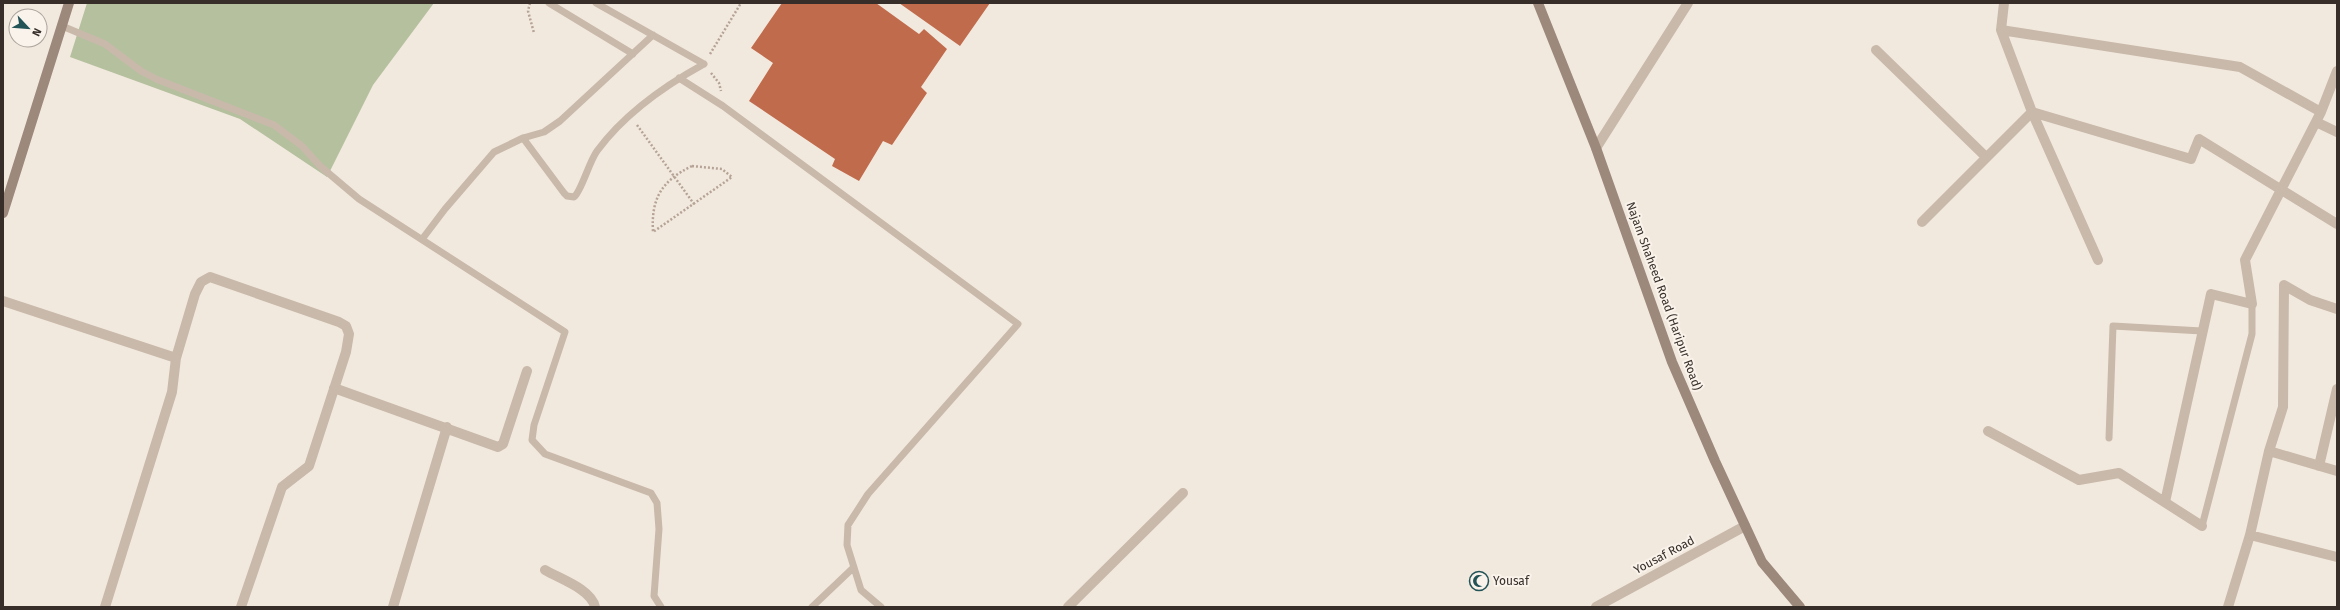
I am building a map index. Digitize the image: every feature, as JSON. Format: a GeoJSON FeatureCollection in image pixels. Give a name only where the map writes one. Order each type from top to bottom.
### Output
{"type":"FeatureCollection","features":[{"type":"Feature","properties":{"kind":"main road"},"geometry":{"type":"LineString","coordinates":[[3,213],[68,3]]}},
{"type":"Feature","properties":{"kind":"main road","name":"Najam Shaheed Road (Haripur Road)"},"geometry":{"type":"LineString","coordinates":[[1538,3],[1596,148],[1672,362],[1762,562],[1800,607]]}},
{"type":"Feature","properties":{"kind":"street"},"geometry":{"type":"LineString","coordinates":[[1596,148],[1688,3]]}},
{"type":"Feature","properties":{"kind":"street"},"geometry":{"type":"LineString","coordinates":[[2004,3],[2001,30],[2032,112],[2098,260]]}},
{"type":"Feature","properties":{"kind":"street"},"geometry":{"type":"LineString","coordinates":[[2001,30],[2240,67],[2321,112]]}},
{"type":"Feature","properties":{"kind":"street"},"geometry":{"type":"LineString","coordinates":[[1876,50],[1986,158]]}},
{"type":"Feature","properties":{"kind":"street"},"geometry":{"type":"LineString","coordinates":[[2165,502],[2211,294],[2252,304],[2245,260],[2321,112],[2337,71]]}},
{"type":"Feature","properties":{"kind":"street"},"geometry":{"type":"LineString","coordinates":[[1922,222],[2032,112]]}},
{"type":"Feature","properties":{"kind":"street"},"geometry":{"type":"LineString","coordinates":[[2032,112],[2191,159],[2199,139],[2337,224]]}},
{"type":"Feature","properties":{"kind":"street"},"geometry":{"type":"LineString","coordinates":[[2316,122],[2337,132]]}},
{"type":"Feature","properties":{"kind":"street"},"geometry":{"type":"LineString","coordinates":[[105,607],[172,392],[176,358],[194,294],[201,282],[210,277],[339,322],[346,326],[349,334],[346,352],[309,466],[282,487],[275,502],[242,607]]}},
{"type":"Feature","properties":{"kind":"street"},"geometry":{"type":"LineString","coordinates":[[2228,607],[2250,535],[2269,451],[2283,407],[2284,285],[2310,300],[2337,309]]}},
{"type":"Feature","properties":{"kind":"street"},"geometry":{"type":"LineString","coordinates":[[3,301],[176,358]]}},
{"type":"Feature","properties":{"kind":"street"},"geometry":{"type":"LineString","coordinates":[[334,388],[447,427],[491,446],[498,447],[503,444],[526,371]]}},
{"type":"Feature","properties":{"kind":"street"},"geometry":{"type":"LineString","coordinates":[[2319,466],[2337,389]]}},
{"type":"Feature","properties":{"kind":"street"},"geometry":{"type":"LineString","coordinates":[[393,607],[447,427]]}},
{"type":"Feature","properties":{"kind":"street"},"geometry":{"type":"LineString","coordinates":[[1988,430],[2079,480],[2119,473],[2202,526]]}},
{"type":"Feature","properties":{"kind":"street"},"geometry":{"type":"LineString","coordinates":[[2269,451],[2337,471]]}},
{"type":"Feature","properties":{"kind":"street"},"geometry":{"type":"LineString","coordinates":[[1068,607],[1183,493]]}},
{"type":"Feature","properties":{"kind":"street","name":"Yousaf Road"},"geometry":{"type":"LineString","coordinates":[[1596,607],[1745,526]]}},
{"type":"Feature","properties":{"kind":"street"},"geometry":{"type":"LineString","coordinates":[[2250,535],[2337,557]]}},
{"type":"Feature","properties":{"kind":"street"},"geometry":{"type":"LineString","coordinates":[[545,570],[594,600],[595,607]]}},
{"type":"Feature","properties":{"kind":"lane"},"geometry":{"type":"LineString","coordinates":[[549,3],[633,54]]}},
{"type":"Feature","properties":{"kind":"lane"},"geometry":{"type":"LineString","coordinates":[[596,3],[704,64]]}},
{"type":"Feature","properties":{"kind":"lane"},"geometry":{"type":"LineString","coordinates":[[62,26],[105,44],[141,72],[274,125],[302,146],[320,166],[359,198],[423,238],[565,332],[534,425],[532,440],[545,454],[651,493],[657,503],[659,529],[654,596],[661,607]]}},
{"type":"Feature","properties":{"kind":"lane"},"geometry":{"type":"LineString","coordinates":[[423,238],[445,209],[494,152],[523,138],[544,132],[560,121],[653,35]]}},
{"type":"Feature","properties":{"kind":"lane"},"geometry":{"type":"LineString","coordinates":[[523,138],[564,193],[568,196],[574,197],[579,191],[586,170],[597,151],[630,115],[679,78],[704,64]]}},
{"type":"Feature","properties":{"kind":"lane"},"geometry":{"type":"LineString","coordinates":[[679,78],[723,106],[1018,324],[868,494],[848,525],[847,545],[861,590],[881,607]]}},
{"type":"Feature","properties":{"kind":"lane"},"geometry":{"type":"LineString","coordinates":[[2202,526],[2252,334],[2252,304]]}},
{"type":"Feature","properties":{"kind":"lane"},"geometry":{"type":"LineString","coordinates":[[2109,438],[2113,326],[2202,331]]}},
{"type":"Feature","properties":{"kind":"lane"},"geometry":{"type":"LineString","coordinates":[[812,607],[853,568]]}},
{"type":"Feature","properties":{"kind":"path"},"geometry":{"type":"LineString","coordinates":[[530,3],[528,11],[534,33]]}},
{"type":"Feature","properties":{"kind":"path"},"geometry":{"type":"LineString","coordinates":[[723,106],[720,83],[704,64],[741,3]]}},
{"type":"Feature","properties":{"kind":"path"},"geometry":{"type":"LineString","coordinates":[[630,115],[694,204]]}},
{"type":"Feature","properties":{"kind":"path"},"geometry":{"type":"LineString","coordinates":[[692,166],[722,169],[732,177],[694,204],[653,232],[652,217],[656,199],[674,175],[692,166]]}},
{"type":"Feature","properties":{"kind":"green space"},"geometry":{"type":"Polygon","coordinates":[[[87,3],[434,3],[373,85],[327,177],[240,119],[70,57],[87,3]]]}},
{"type":"Feature","properties":{"kind":"building"},"geometry":{"type":"Polygon","coordinates":[[[782,3],[876,3],[919,34],[924,29],[947,49],[921,87],[927,93],[892,145],[883,141],[859,181],[832,166],[835,159],[749,101],[773,63],[751,48],[782,3]]]}},
{"type":"Feature","properties":{"kind":"building"},"geometry":{"type":"Polygon","coordinates":[[[899,3],[990,3],[960,46],[899,3]]]}},
{"type":"Feature","properties":{"kind":"place","name":"Yousaf"},"geometry":{"type":"Point","coordinates":[1479,581]}}]}
